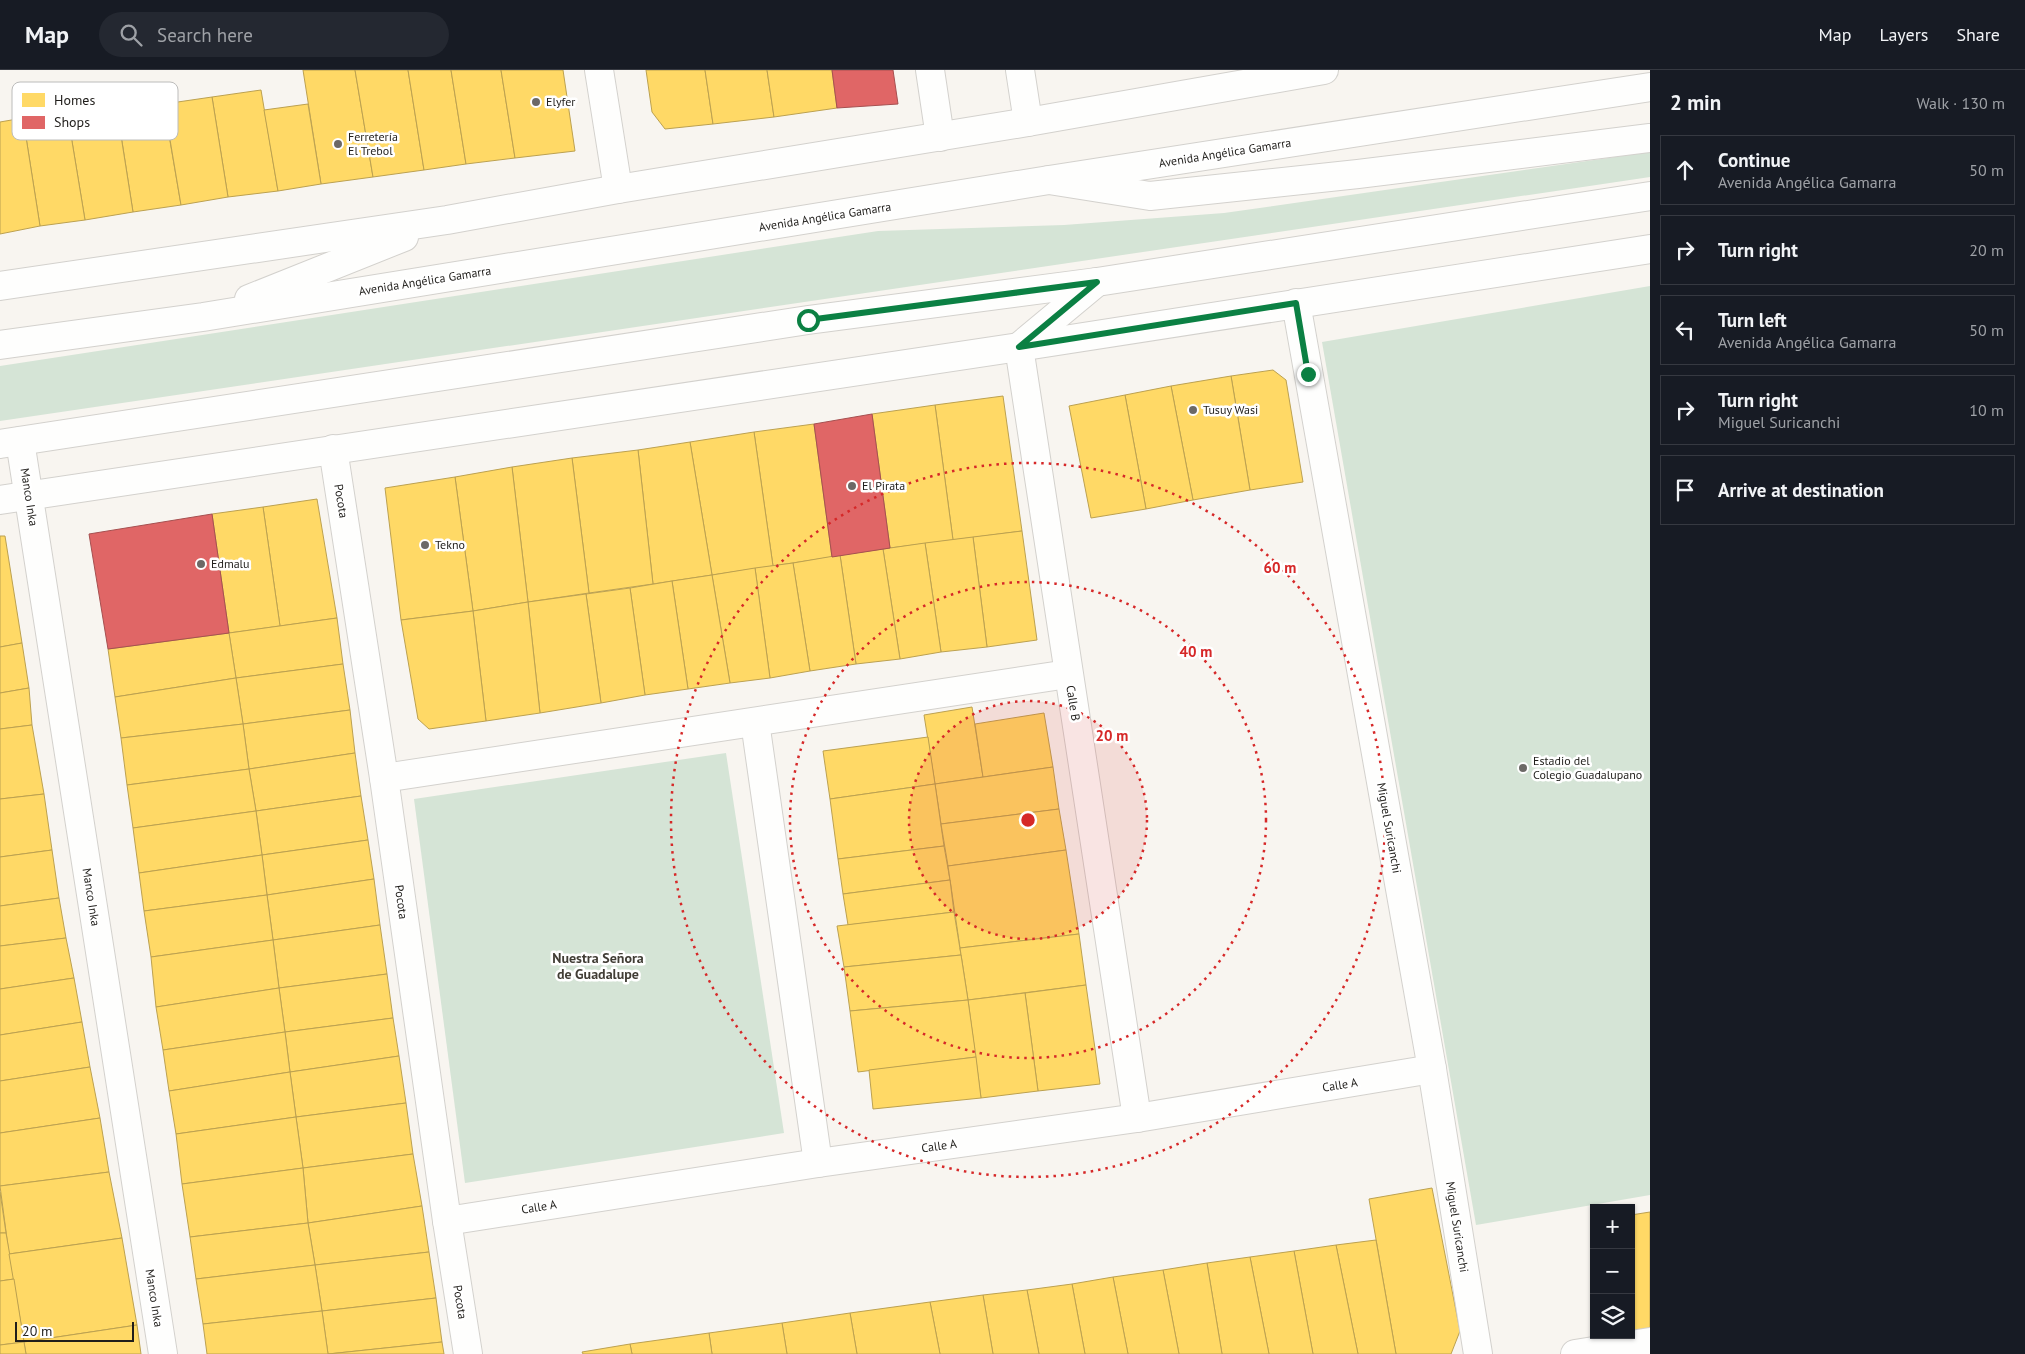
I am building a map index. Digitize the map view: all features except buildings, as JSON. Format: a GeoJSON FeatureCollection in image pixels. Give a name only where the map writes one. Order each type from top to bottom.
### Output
{"type":"FeatureCollection","features":[{"type":"Feature","properties":{"kind":"main road"},"geometry":{"type":"LineString","coordinates":[[599,70],[618,189]]}},
{"type":"Feature","properties":{"kind":"main road"},"geometry":{"type":"LineString","coordinates":[[930,70],[940,137]]}},
{"type":"Feature","properties":{"kind":"main road"},"geometry":{"type":"LineString","coordinates":[[1020,70],[1028,122]]}},
{"type":"Feature","properties":{"kind":"main road"},"geometry":{"type":"LineString","coordinates":[[0,286],[448,220],[618,189],[940,137],[1324,70]]}},
{"type":"Feature","properties":{"kind":"main road","name":"Avenida Angélica Gamarra"},"geometry":{"type":"LineString","coordinates":[[0,345],[202,317],[1049,180],[1650,87]]}},
{"type":"Feature","properties":{"kind":"main road"},"geometry":{"type":"LineString","coordinates":[[1049,180],[1150,196],[1358,174],[1650,138]]}},
{"type":"Feature","properties":{"kind":"main road"},"geometry":{"type":"LineString","coordinates":[[10,442],[808,320],[1097,282],[1650,196]]}},
{"type":"Feature","properties":{"kind":"main road"},"geometry":{"type":"LineString","coordinates":[[202,317],[448,220]]}},
{"type":"Feature","properties":{"kind":"main road"},"geometry":{"type":"LineString","coordinates":[[0,500],[1019,347],[1650,249]]}},
{"type":"Feature","properties":{"kind":"main road"},"geometry":{"type":"LineString","coordinates":[[1019,347],[1097,282]]}},
{"type":"Feature","properties":{"kind":"main road","name":"Miguel Suricanchi"},"geometry":{"type":"LineString","coordinates":[[1296,303],[1432,1069],[1478,1354]]}},
{"type":"Feature","properties":{"kind":"main road","name":"Calle B"},"geometry":{"type":"LineString","coordinates":[[1019,347],[1137,1118]]}},
{"type":"Feature","properties":{"kind":"main road","name":"Manco Inka"},"geometry":{"type":"LineString","coordinates":[[10,442],[28,495],[163,1354]]}},
{"type":"Feature","properties":{"kind":"main road","name":"Pocota"},"geometry":{"type":"LineString","coordinates":[[333,449],[384,778],[447,1221],[468,1354]]}},
{"type":"Feature","properties":{"kind":"main road"},"geometry":{"type":"LineString","coordinates":[[384,778],[1068,674]]}},
{"type":"Feature","properties":{"kind":"main road"},"geometry":{"type":"LineString","coordinates":[[754,722],[818,1163]]}},
{"type":"Feature","properties":{"kind":"main road","name":"Calle A"},"geometry":{"type":"LineString","coordinates":[[447,1221],[818,1163],[1137,1118],[1432,1069]]}},
{"type":"Feature","properties":{"kind":"main road"},"geometry":{"type":"LineString","coordinates":[[1575,1354],[1650,1342]]}},
{"type":"Feature","properties":{"kind":"green space"},"geometry":{"type":"Polygon","coordinates":[[[1650,152],[1650,177],[0,421],[0,366],[878,231],[1064,225],[1224,213],[1650,152]]]}},
{"type":"Feature","properties":{"kind":"green space","name":"Estadio del Colegio Guadalupano"},"geometry":{"type":"Polygon","coordinates":[[[1650,286],[1650,1195],[1476,1225],[1322,342],[1650,286]]]}},
{"type":"Feature","properties":{"kind":"green space"},"geometry":{"type":"Polygon","coordinates":[[[726,753],[784,1133],[465,1183],[414,799],[726,753]]]}},
{"type":"Feature","properties":{"kind":"place","name":"Elyfer"},"geometry":{"type":"Point","coordinates":[536,102]}},
{"type":"Feature","properties":{"kind":"place","name":"Ferretería El Trebol"},"geometry":{"type":"Point","coordinates":[338,144]}},
{"type":"Feature","properties":{"kind":"place","name":"Tusuy Wasi"},"geometry":{"type":"Point","coordinates":[1193,410]}},
{"type":"Feature","properties":{"kind":"place","name":"El Pirata"},"geometry":{"type":"Point","coordinates":[852,486]}},
{"type":"Feature","properties":{"kind":"place","name":"Tekno"},"geometry":{"type":"Point","coordinates":[425,545]}},
{"type":"Feature","properties":{"kind":"place","name":"Edmalu"},"geometry":{"type":"Point","coordinates":[201,564]}},
{"type":"Feature","properties":{"kind":"place","name":"Estadio del Colegio Guadalupano"},"geometry":{"type":"Point","coordinates":[1523,768]}},
{"type":"Feature","properties":{"kind":"district","name":"Nuestra Señora de Guadalupe"},"geometry":{"type":"Point","coordinates":[598,966]}},
{"type":"Feature","properties":{"kind":"route"},"geometry":{"type":"LineString","coordinates":[[808,320],[1097,282],[1019,347],[1296,303],[1308,374]]}}]}
